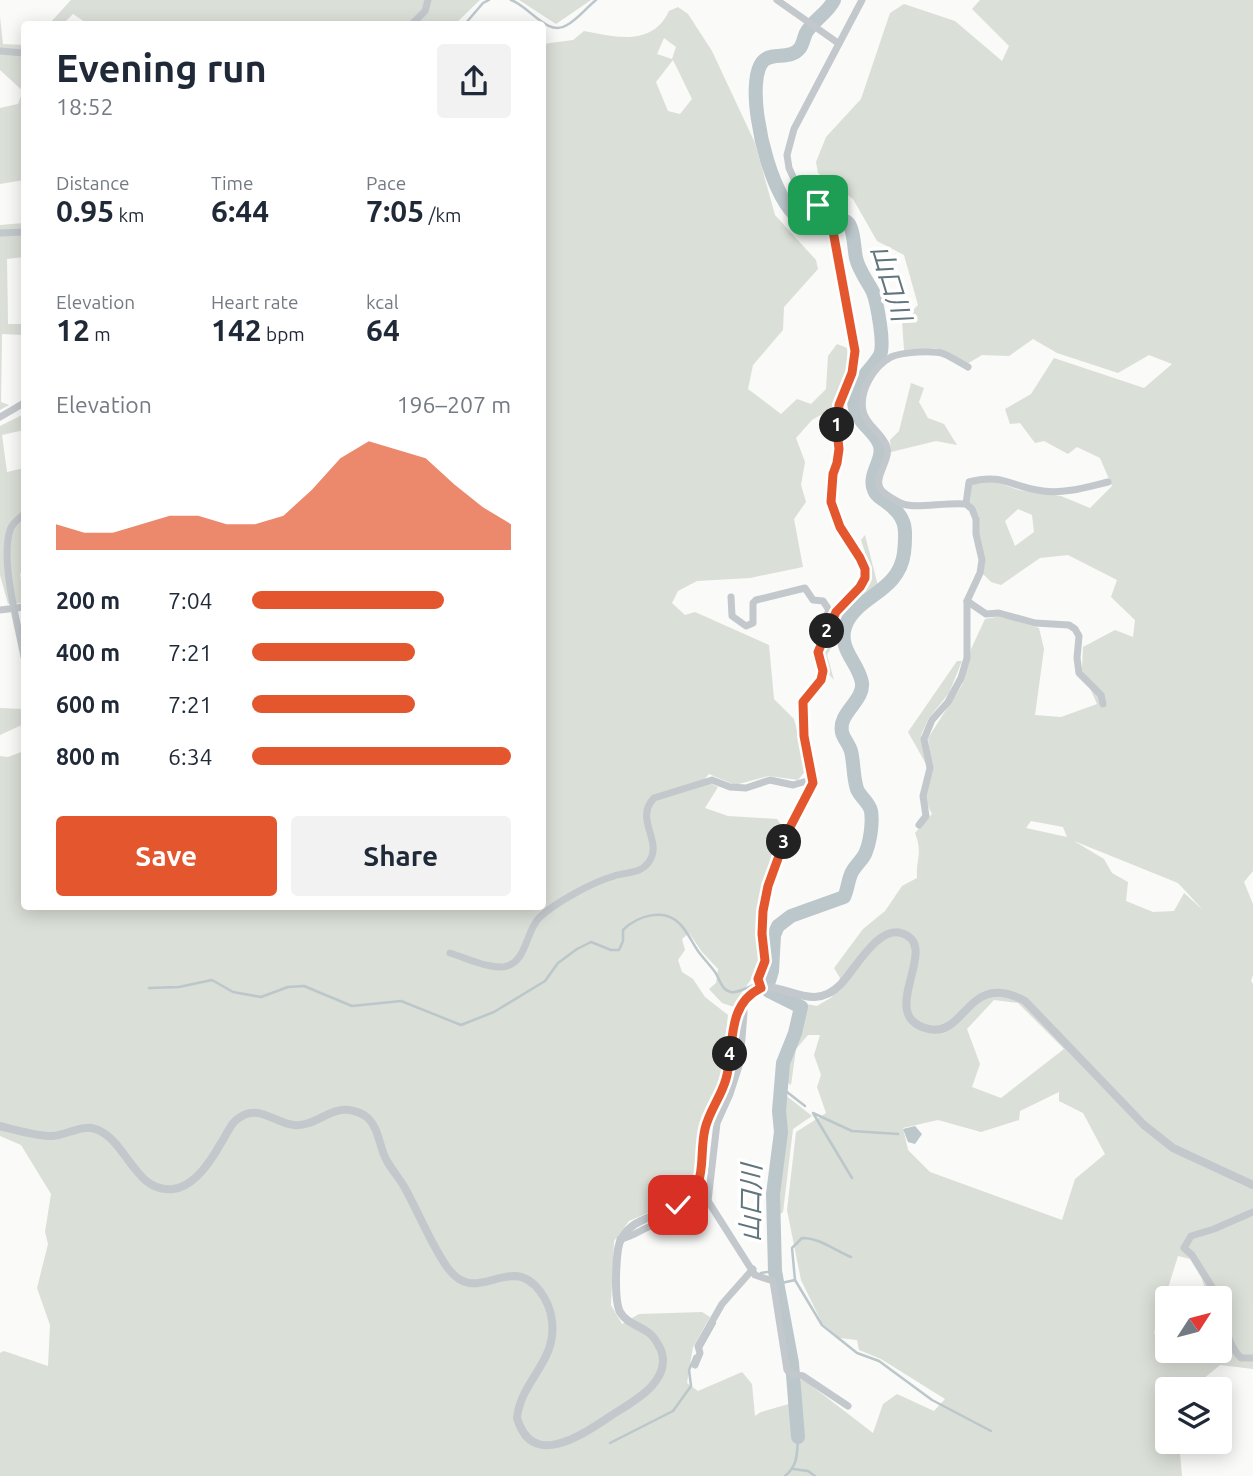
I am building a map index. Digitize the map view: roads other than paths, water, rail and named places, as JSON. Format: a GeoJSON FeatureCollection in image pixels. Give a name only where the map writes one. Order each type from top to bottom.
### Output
{"type":"FeatureCollection","features":[{"type":"Feature","properties":{"kind":"street"},"geometry":{"type":"LineString","coordinates":[[415,21],[425,11],[428,0]]}},
{"type":"Feature","properties":{"kind":"street"},"geometry":{"type":"LineString","coordinates":[[777,0],[838,43]]}},
{"type":"Feature","properties":{"kind":"street"},"geometry":{"type":"LineString","coordinates":[[0,1126],[43,1136],[55,1136],[84,1127],[96,1128],[112,1140],[150,1184],[171,1189],[180,1188],[200,1172],[233,1122],[241,1116],[261,1113],[294,1125],[306,1124],[346,1109],[362,1114],[375,1127],[386,1160],[399,1177],[451,1272],[469,1283],[476,1284],[511,1276],[519,1277],[531,1282],[545,1299],[551,1317],[552,1342],[546,1359],[523,1396],[517,1418],[524,1434],[541,1446],[562,1443],[633,1402],[660,1376],[662,1353],[656,1340],[649,1332],[630,1323],[617,1304],[620,1239],[636,1223],[688,1199],[700,1180],[705,1131],[726,1078],[733,1027],[743,1002],[759,984],[765,961],[762,934],[768,886],[788,831],[810,791],[812,774],[804,736],[803,702],[821,680],[823,671],[818,652],[836,612],[865,578],[865,569],[840,527],[831,502],[833,474],[838,456],[839,405],[852,373],[854,341],[833,231],[827,217],[794,179],[787,155],[794,129],[838,43],[861,2],[870,0]]}},
{"type":"Feature","properties":{"kind":"street"},"geometry":{"type":"LineString","coordinates":[[0,51],[21,53]]}},
{"type":"Feature","properties":{"kind":"street"},"geometry":{"type":"LineString","coordinates":[[0,233],[21,232]]}},
{"type":"Feature","properties":{"kind":"street"},"geometry":{"type":"LineString","coordinates":[[919,825],[926,816],[923,796],[930,768],[924,739],[932,720],[947,702],[961,678],[967,658],[967,601],[980,573],[982,560],[975,534],[976,519],[972,509],[966,504],[906,505],[882,491],[879,477],[888,457],[887,447],[883,438],[867,421],[863,412],[863,396],[866,383],[881,364],[893,356],[927,352],[944,354],[968,367]]}},
{"type":"Feature","properties":{"kind":"street"},"geometry":{"type":"LineString","coordinates":[[852,373],[866,383]]}},
{"type":"Feature","properties":{"kind":"street"},"geometry":{"type":"LineString","coordinates":[[0,417],[21,406]]}},
{"type":"Feature","properties":{"kind":"street"},"geometry":{"type":"LineString","coordinates":[[966,504],[969,482],[986,478],[999,478],[1019,486],[1045,491],[1077,490],[1108,482]]}},
{"type":"Feature","properties":{"kind":"street"},"geometry":{"type":"LineString","coordinates":[[21,517],[10,530],[7,562],[21,641]]}},
{"type":"Feature","properties":{"kind":"street"},"geometry":{"type":"LineString","coordinates":[[731,597],[732,616],[746,626],[753,623],[753,603],[756,600],[805,587],[813,600],[822,601],[829,610],[824,624],[828,630]]}},
{"type":"Feature","properties":{"kind":"street"},"geometry":{"type":"LineString","coordinates":[[967,601],[986,614],[999,613],[1035,623],[1069,625],[1075,629],[1079,636],[1079,673],[1101,695],[1103,704]]}},
{"type":"Feature","properties":{"kind":"street"},"geometry":{"type":"LineString","coordinates":[[0,610],[21,608]]}},
{"type":"Feature","properties":{"kind":"street"},"geometry":{"type":"LineString","coordinates":[[450,953],[496,967],[508,966],[518,960],[538,918],[577,892],[613,876],[640,870],[650,862],[654,849],[645,812],[647,805],[654,798],[712,780],[730,788],[746,788],[769,780],[793,785],[807,781],[812,774]]}},
{"type":"Feature","properties":{"kind":"street"},"geometry":{"type":"LineString","coordinates":[[759,984],[807,998],[822,997],[839,986],[880,937],[889,931],[904,933],[914,943],[917,960],[905,999],[909,1014],[916,1023],[929,1029],[939,1029],[952,1023],[976,1000],[996,991],[1011,993],[1025,1001],[1144,1125],[1173,1148],[1253,1185]]}},
{"type":"Feature","properties":{"kind":"street"},"geometry":{"type":"LineString","coordinates":[[620,1239],[631,1238],[650,1226],[685,1217],[698,1211],[708,1201],[717,1123],[740,1063],[743,1002]]}},
{"type":"Feature","properties":{"kind":"street"},"geometry":{"type":"LineString","coordinates":[[708,1201],[758,1278],[769,1278],[772,1281],[787,1370],[848,1406]]}},
{"type":"Feature","properties":{"kind":"street"},"geometry":{"type":"LineString","coordinates":[[1211,1286],[1192,1255],[1184,1248],[1186,1242],[1191,1236],[1253,1212]]}},
{"type":"Feature","properties":{"kind":"street"},"geometry":{"type":"LineString","coordinates":[[695,1365],[700,1353],[698,1346],[722,1304],[752,1269]]}},
{"type":"Feature","properties":{"kind":"street"},"geometry":{"type":"LineString","coordinates":[[1232,1347],[1241,1358],[1253,1358]]}},
{"type":"Feature","properties":{"kind":"waterway"},"geometry":{"type":"LineString","coordinates":[[468,21],[489,0]]}},
{"type":"Feature","properties":{"kind":"waterway"},"geometry":{"type":"LineString","coordinates":[[511,0],[541,21]]}},
{"type":"Feature","properties":{"kind":"waterway"},"geometry":{"type":"LineString","coordinates":[[546,24],[560,28],[567,25],[596,0]]}},
{"type":"Feature","properties":{"kind":"waterway","name":"山口川"},"geometry":{"type":"LineString","coordinates":[[769,981],[774,935],[778,926],[791,916],[844,897],[851,875],[867,849],[871,811],[857,789],[851,751],[842,725],[859,696],[862,683],[844,643],[844,635],[850,617],[894,577],[900,566],[905,544],[905,529],[901,517],[874,490],[873,478],[881,449],[858,415],[854,402],[859,383],[880,355],[882,342],[875,297],[857,263],[851,228],[847,222],[838,220],[810,225],[793,213],[783,199],[767,160],[758,118],[756,84],[762,62],[774,56],[794,53],[800,48],[809,28],[834,0]]}},
{"type":"Feature","properties":{"kind":"waterway"},"geometry":{"type":"LineString","coordinates":[[149,988],[179,987],[212,980],[233,992],[261,997],[288,987],[304,986],[352,1006],[401,1001],[461,1025],[494,1012],[545,981],[558,963],[591,942],[611,950],[619,950],[623,941],[623,930],[651,915],[666,916],[680,924],[728,991],[739,991],[769,977]]}},
{"type":"Feature","properties":{"kind":"waterway","name":"山口川"},"geometry":{"type":"LineString","coordinates":[[769,991],[801,1007],[795,1033],[783,1063],[779,1111],[781,1132],[773,1194],[775,1271],[792,1363],[798,1437]]}},
{"type":"Feature","properties":{"kind":"waterway"},"geometry":{"type":"LineString","coordinates":[[781,1085],[805,1106]]}},
{"type":"Feature","properties":{"kind":"waterway"},"geometry":{"type":"LineString","coordinates":[[852,1178],[813,1113],[852,1131],[898,1134]]}},
{"type":"Feature","properties":{"kind":"waterway"},"geometry":{"type":"LineString","coordinates":[[795,1280],[792,1248],[802,1238],[821,1242],[851,1257]]}},
{"type":"Feature","properties":{"kind":"waterway"},"geometry":{"type":"LineString","coordinates":[[761,1273],[775,1271]]}},
{"type":"Feature","properties":{"kind":"waterway"},"geometry":{"type":"LineString","coordinates":[[777,1284],[795,1280],[822,1325],[857,1353],[879,1361],[932,1400],[991,1431]]}},
{"type":"Feature","properties":{"kind":"waterway"},"geometry":{"type":"LineString","coordinates":[[701,1348],[715,1323]]}},
{"type":"Feature","properties":{"kind":"waterway"},"geometry":{"type":"LineString","coordinates":[[610,1443],[673,1411],[691,1386],[689,1370],[695,1356]]}},
{"type":"Feature","properties":{"kind":"waterway"},"geometry":{"type":"LineString","coordinates":[[785,1476],[795,1463],[798,1437]]}},
{"type":"Feature","properties":{"kind":"waterway"},"geometry":{"type":"LineString","coordinates":[[793,1469],[808,1471],[815,1476]]}}]}
